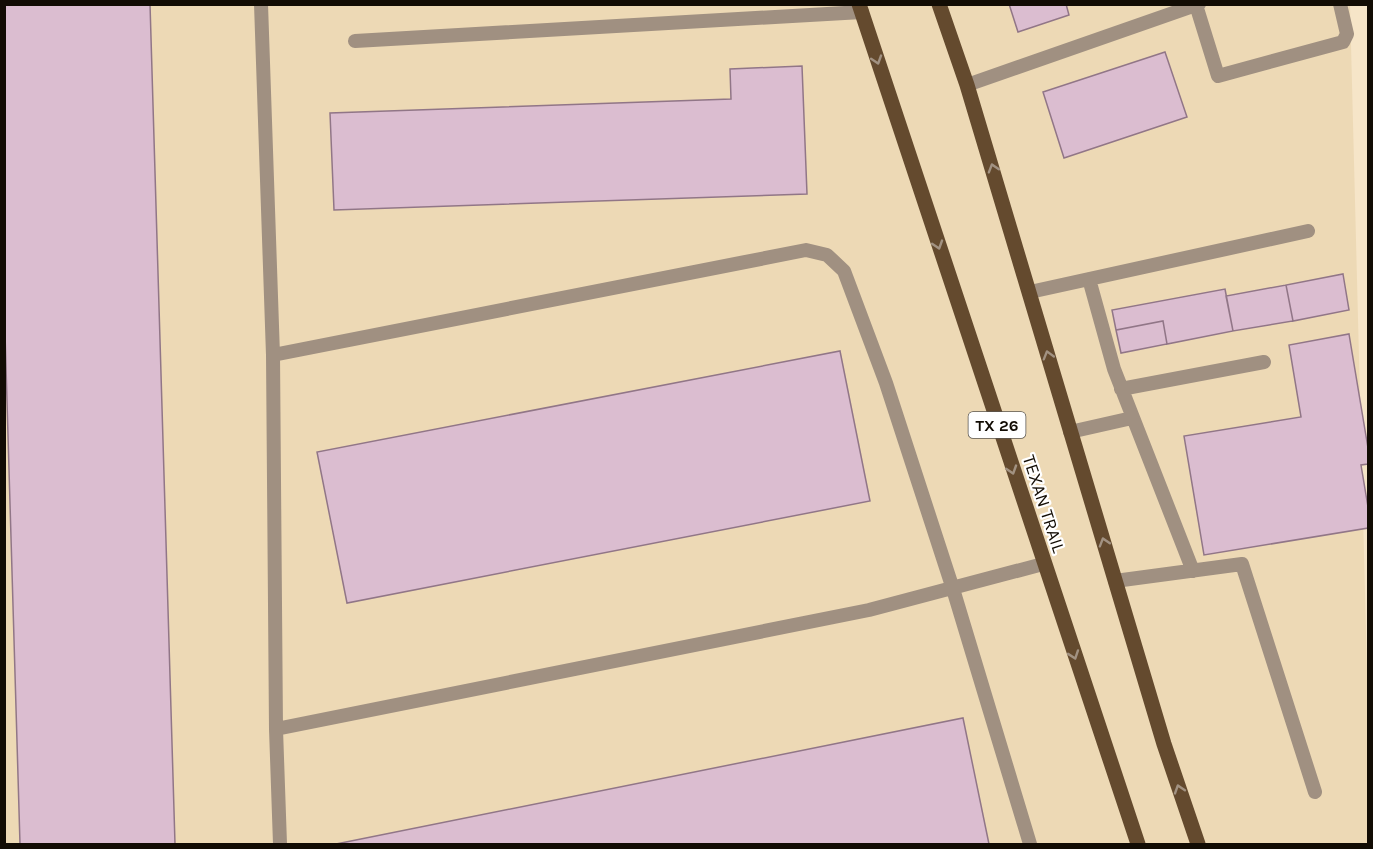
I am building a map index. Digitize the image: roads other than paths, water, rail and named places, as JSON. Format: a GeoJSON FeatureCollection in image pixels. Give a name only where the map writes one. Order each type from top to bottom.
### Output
{"type":"FeatureCollection","features":[{"type":"Feature","properties":{"kind":"main road"},"geometry":{"type":"LineString","coordinates":[[939,4],[967,85],[1115,581],[1198,844]]}},
{"type":"Feature","properties":{"kind":"main road","name":"TEXAN TRAIL"},"geometry":{"type":"LineString","coordinates":[[860,8],[1138,844]]}},
{"type":"Feature","properties":{"kind":"lane"},"geometry":{"type":"LineString","coordinates":[[261,4],[273,355],[276,729],[280,844]]}},
{"type":"Feature","properties":{"kind":"lane"},"geometry":{"type":"LineString","coordinates":[[967,85],[1198,5],[1218,75],[1343,42],[1347,34],[1340,4]]}},
{"type":"Feature","properties":{"kind":"lane"},"geometry":{"type":"LineString","coordinates":[[356,41],[860,8]]}},
{"type":"Feature","properties":{"kind":"lane"},"geometry":{"type":"LineString","coordinates":[[1030,292],[1308,231]]}},
{"type":"Feature","properties":{"kind":"lane"},"geometry":{"type":"LineString","coordinates":[[273,355],[807,250],[827,255],[844,271],[882,372],[953,589],[1029,844]]}},
{"type":"Feature","properties":{"kind":"lane"},"geometry":{"type":"LineString","coordinates":[[1089,279],[1121,389],[1193,571]]}},
{"type":"Feature","properties":{"kind":"lane"},"geometry":{"type":"LineString","coordinates":[[1121,389],[1264,362]]}},
{"type":"Feature","properties":{"kind":"lane"},"geometry":{"type":"LineString","coordinates":[[1070,432],[1132,418]]}},
{"type":"Feature","properties":{"kind":"lane"},"geometry":{"type":"LineString","coordinates":[[276,729],[869,610],[1043,564]]}},
{"type":"Feature","properties":{"kind":"lane"},"geometry":{"type":"LineString","coordinates":[[1115,581],[1242,564],[1315,792]]}}]}
